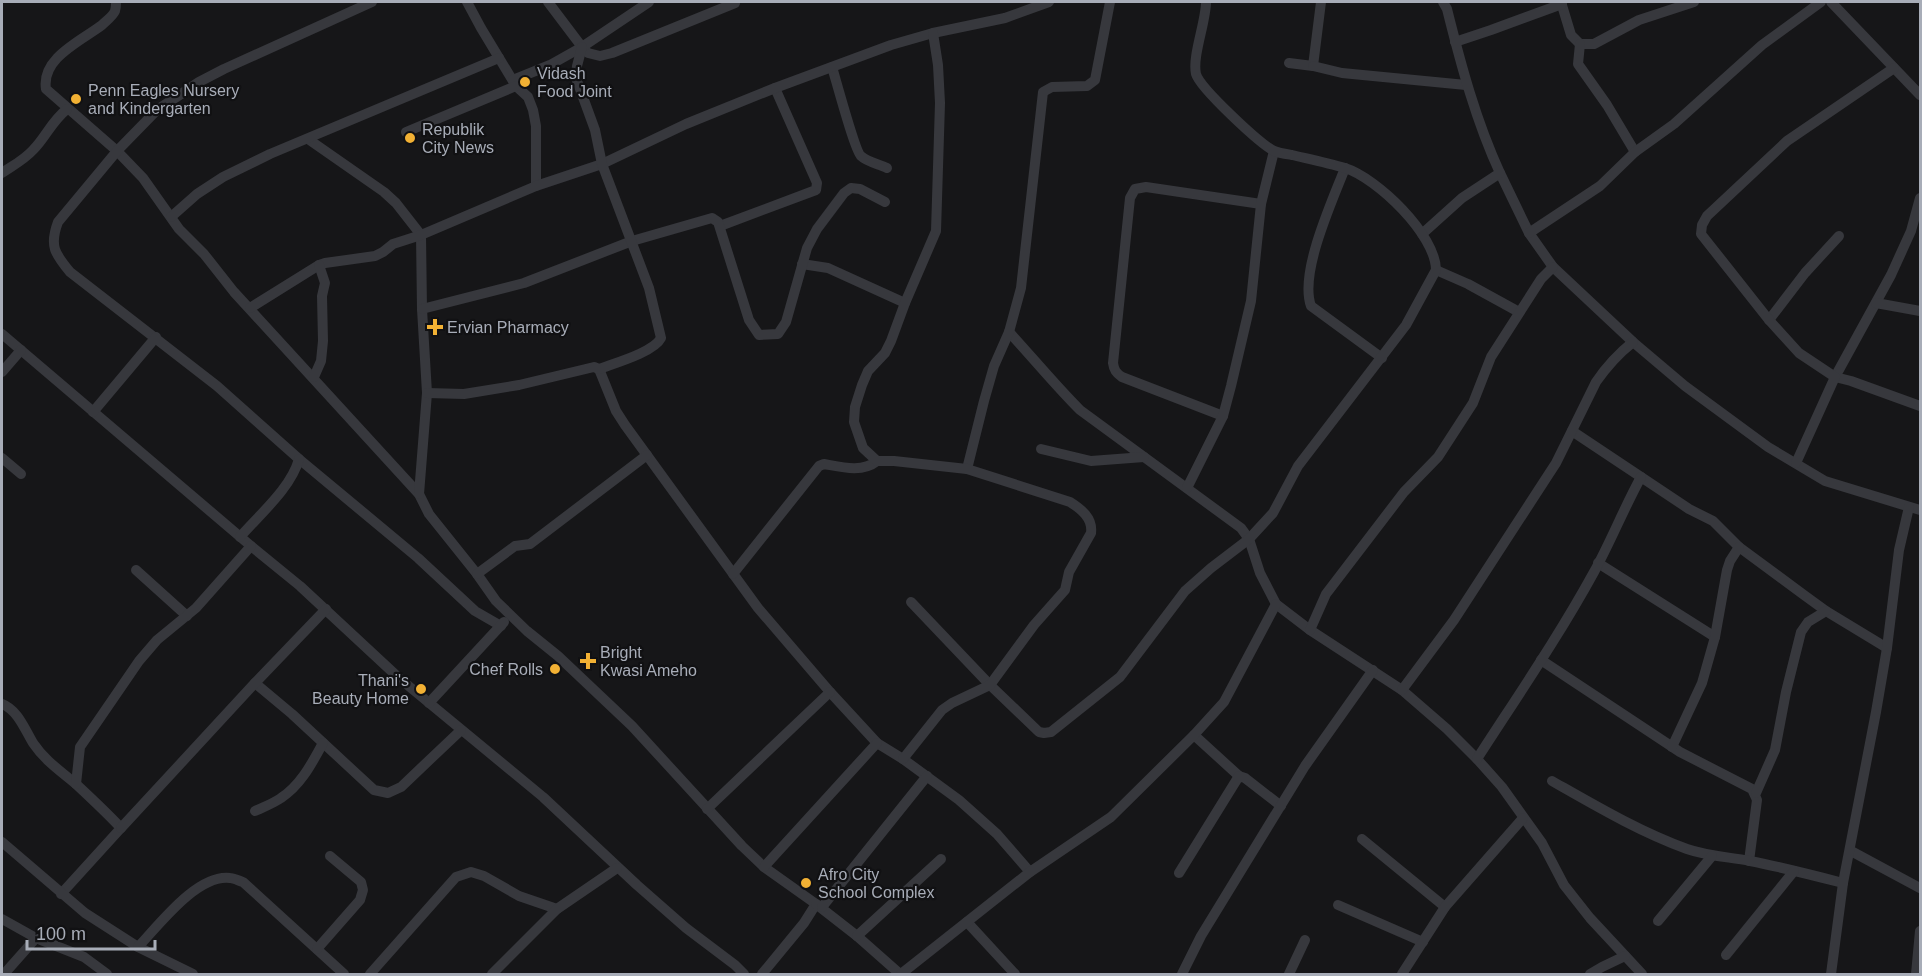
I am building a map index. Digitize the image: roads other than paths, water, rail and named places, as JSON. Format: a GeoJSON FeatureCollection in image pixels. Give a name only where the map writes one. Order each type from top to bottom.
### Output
{"type":"FeatureCollection","features":[{"type":"Feature","properties":{"kind":"street"},"geometry":{"type":"LineString","coordinates":[[116,2],[115,11],[108,20],[62,53],[52,64],[46,77],[46,89],[117,151],[143,178],[179,229],[204,254],[234,292],[419,494],[429,514],[477,573],[496,601],[632,726],[707,809],[764,867],[819,905],[901,975],[1030,872],[1110,817],[1194,735],[1224,702],[1276,604]]}},
{"type":"Feature","properties":{"kind":"street"},"geometry":{"type":"LineString","coordinates":[[372,2],[270,47],[199,82],[157,110],[117,151],[58,222],[54,232],[55,255],[70,272],[217,386],[299,459],[418,558],[475,611],[501,626]]}},
{"type":"Feature","properties":{"kind":"street"},"geometry":{"type":"LineString","coordinates":[[467,2],[514,83],[528,97],[533,110],[536,126],[536,186]]}},
{"type":"Feature","properties":{"kind":"street"},"geometry":{"type":"LineString","coordinates":[[548,2],[582,47],[588,53],[600,56],[735,3]]}},
{"type":"Feature","properties":{"kind":"street"},"geometry":{"type":"LineString","coordinates":[[406,132],[550,65],[582,47],[649,2]]}},
{"type":"Feature","properties":{"kind":"street"},"geometry":{"type":"LineString","coordinates":[[250,308],[326,263],[375,256],[393,244],[421,235],[536,186],[602,164],[686,124],[775,88],[891,45],[933,33],[1005,18],[1050,2]]}},
{"type":"Feature","properties":{"kind":"street"},"geometry":{"type":"LineString","coordinates":[[967,469],[994,366],[1009,333],[1021,288],[1043,92],[1052,87],[1087,86],[1095,80],[1110,2]]}},
{"type":"Feature","properties":{"kind":"street"},"geometry":{"type":"LineString","coordinates":[[911,602],[990,685],[1039,732],[1044,734],[1051,732],[1120,677],[1185,591],[1210,568],[1249,539],[1273,513],[1298,466],[1406,325],[1436,270],[1436,260],[1432,249],[1396,202],[1361,176],[1345,168],[1274,151],[1233,116],[1204,87],[1197,75],[1195,62],[1206,15],[1206,2]]}},
{"type":"Feature","properties":{"kind":"street"},"geometry":{"type":"LineString","coordinates":[[1313,66],[1321,2]]}},
{"type":"Feature","properties":{"kind":"street"},"geometry":{"type":"LineString","coordinates":[[1443,2],[1447,9],[1466,85],[1491,154],[1529,233],[1553,267],[1633,342],[1768,447],[1825,481],[1920,510]]}},
{"type":"Feature","properties":{"kind":"street"},"geometry":{"type":"LineString","coordinates":[[1455,42],[1561,3],[1571,35],[1580,44],[1594,44],[1639,20],[1694,2]]}},
{"type":"Feature","properties":{"kind":"street"},"geometry":{"type":"LineString","coordinates":[[1529,233],[1600,186],[1635,152],[1674,124],[1762,45],[1821,2]]}},
{"type":"Feature","properties":{"kind":"street"},"geometry":{"type":"LineString","coordinates":[[1831,2],[1920,95]]}},
{"type":"Feature","properties":{"kind":"street"},"geometry":{"type":"LineString","coordinates":[[877,462],[863,448],[854,422],[855,407],[868,371],[885,353],[891,341],[936,231],[940,103],[933,33]]}},
{"type":"Feature","properties":{"kind":"street"},"geometry":{"type":"LineString","coordinates":[[1580,44],[1578,64],[1607,105],[1635,152]]}},
{"type":"Feature","properties":{"kind":"street"},"geometry":{"type":"LineString","coordinates":[[427,393],[464,394],[519,385],[594,367],[599,369],[649,349],[661,338],[648,288],[602,164],[595,130],[576,78],[582,47]]}},
{"type":"Feature","properties":{"kind":"street"},"geometry":{"type":"LineString","coordinates":[[171,217],[196,194],[223,177],[270,154],[499,57]]}},
{"type":"Feature","properties":{"kind":"street"},"geometry":{"type":"LineString","coordinates":[[1289,63],[1342,73],[1466,85]]}},
{"type":"Feature","properties":{"kind":"street"},"geometry":{"type":"LineString","coordinates":[[832,67],[854,147],[861,156],[887,168]]}},
{"type":"Feature","properties":{"kind":"street"},"geometry":{"type":"LineString","coordinates":[[1894,68],[1787,141],[1707,216],[1702,225],[1701,234],[1769,320],[1799,353],[1835,377],[1920,406]]}},
{"type":"Feature","properties":{"kind":"street"},"geometry":{"type":"LineString","coordinates":[[720,226],[816,190],[817,183],[775,88]]}},
{"type":"Feature","properties":{"kind":"street"},"geometry":{"type":"LineString","coordinates":[[2,173],[35,149],[51,125],[67,109]]}},
{"type":"Feature","properties":{"kind":"street"},"geometry":{"type":"LineString","coordinates":[[308,139],[384,192],[396,203],[421,235],[422,309],[427,393],[419,494]]}},
{"type":"Feature","properties":{"kind":"street"},"geometry":{"type":"LineString","coordinates":[[1187,488],[1223,416],[1251,301],[1261,204],[1274,151]]}},
{"type":"Feature","properties":{"kind":"street"},"geometry":{"type":"LineString","coordinates":[[1345,168],[1317,246],[1307,295],[1311,306],[1382,357]]}},
{"type":"Feature","properties":{"kind":"street"},"geometry":{"type":"LineString","coordinates":[[1422,234],[1462,198],[1500,174]]}},
{"type":"Feature","properties":{"kind":"street"},"geometry":{"type":"LineString","coordinates":[[1223,416],[1122,377],[1114,369],[1130,198],[1135,189],[1146,187],[1261,204]]}},
{"type":"Feature","properties":{"kind":"street"},"geometry":{"type":"LineString","coordinates":[[422,309],[524,283],[632,241],[712,218],[720,226],[748,320],[759,335],[778,334],[786,322],[807,248],[817,229],[844,193],[851,188],[860,189],[885,202]]}},
{"type":"Feature","properties":{"kind":"street"},"geometry":{"type":"LineString","coordinates":[[1796,464],[1835,377],[1891,275],[1911,231],[1920,198]]}},
{"type":"Feature","properties":{"kind":"street"},"geometry":{"type":"LineString","coordinates":[[1769,320],[1805,273],[1839,236]]}},
{"type":"Feature","properties":{"kind":"street"},"geometry":{"type":"LineString","coordinates":[[802,264],[828,268],[905,303]]}},
{"type":"Feature","properties":{"kind":"street"},"geometry":{"type":"LineString","coordinates":[[314,377],[321,362],[323,341],[324,283],[319,266]]}},
{"type":"Feature","properties":{"kind":"street"},"geometry":{"type":"LineString","coordinates":[[1310,630],[1326,594],[1404,492],[1438,457],[1473,404],[1491,357],[1541,279],[1553,267]]}},
{"type":"Feature","properties":{"kind":"street"},"geometry":{"type":"LineString","coordinates":[[1436,270],[1468,284],[1519,312]]}},
{"type":"Feature","properties":{"kind":"street"},"geometry":{"type":"LineString","coordinates":[[1876,303],[1920,311]]}},
{"type":"Feature","properties":{"kind":"street"},"geometry":{"type":"LineString","coordinates":[[1009,333],[1080,410],[1241,528],[1249,539],[1260,573],[1276,604],[1310,630],[1402,690],[1477,759],[1502,787],[1542,843],[1564,885],[1590,918],[1642,975]]}},
{"type":"Feature","properties":{"kind":"street"},"geometry":{"type":"LineString","coordinates":[[2,334],[326,609],[399,678],[543,797],[617,868],[686,928],[735,965],[744,975]]}},
{"type":"Feature","properties":{"kind":"street"},"geometry":{"type":"LineString","coordinates":[[93,412],[156,337]]}},
{"type":"Feature","properties":{"kind":"street"},"geometry":{"type":"LineString","coordinates":[[1402,690],[1455,620],[1556,463],[1596,382],[1616,356],[1633,342]]}},
{"type":"Feature","properties":{"kind":"street"},"geometry":{"type":"LineString","coordinates":[[2,372],[21,350]]}},
{"type":"Feature","properties":{"kind":"street"},"geometry":{"type":"LineString","coordinates":[[599,369],[616,411],[758,608],[877,743],[960,800],[997,834],[1030,872]]}},
{"type":"Feature","properties":{"kind":"street"},"geometry":{"type":"LineString","coordinates":[[1572,431],[1689,509],[1713,521],[1739,547],[1826,611],[1887,648]]}},
{"type":"Feature","properties":{"kind":"street"},"geometry":{"type":"LineString","coordinates":[[1041,449],[1091,462],[1144,457]]}},
{"type":"Feature","properties":{"kind":"street"},"geometry":{"type":"LineString","coordinates":[[477,573],[515,546],[530,544],[647,455]]}},
{"type":"Feature","properties":{"kind":"street"},"geometry":{"type":"LineString","coordinates":[[2,458],[21,474]]}},
{"type":"Feature","properties":{"kind":"street"},"geometry":{"type":"LineString","coordinates":[[240,537],[285,486],[294,474],[299,459]]}},
{"type":"Feature","properties":{"kind":"street"},"geometry":{"type":"LineString","coordinates":[[733,573],[819,466],[824,464],[856,469],[871,466],[877,462],[894,461],[967,469],[1070,502],[1081,510],[1089,519],[1092,528],[1069,572],[1065,590],[1034,625],[990,685],[942,710],[903,759]]}},
{"type":"Feature","properties":{"kind":"street"},"geometry":{"type":"LineString","coordinates":[[1477,759],[1541,660],[1598,563],[1641,477]]}},
{"type":"Feature","properties":{"kind":"street"},"geometry":{"type":"LineString","coordinates":[[1831,975],[1843,883],[1851,851],[1887,648],[1899,550],[1909,507]]}},
{"type":"Feature","properties":{"kind":"street"},"geometry":{"type":"LineString","coordinates":[[76,784],[80,747],[139,661],[173,625],[196,608],[251,546]]}},
{"type":"Feature","properties":{"kind":"street"},"geometry":{"type":"LineString","coordinates":[[1672,747],[1702,683],[1715,637],[1727,570],[1739,547]]}},
{"type":"Feature","properties":{"kind":"street"},"geometry":{"type":"LineString","coordinates":[[1598,563],[1715,637]]}},
{"type":"Feature","properties":{"kind":"street"},"geometry":{"type":"LineString","coordinates":[[136,570],[187,616]]}},
{"type":"Feature","properties":{"kind":"street"},"geometry":{"type":"LineString","coordinates":[[61,894],[326,609]]}},
{"type":"Feature","properties":{"kind":"street"},"geometry":{"type":"LineString","coordinates":[[1749,861],[1756,793],[1775,750],[1801,632],[1808,622],[1826,611]]}},
{"type":"Feature","properties":{"kind":"street"},"geometry":{"type":"LineString","coordinates":[[429,703],[511,615]]}},
{"type":"Feature","properties":{"kind":"street"},"geometry":{"type":"LineString","coordinates":[[1541,660],[1672,747],[1756,793]]}},
{"type":"Feature","properties":{"kind":"street"},"geometry":{"type":"LineString","coordinates":[[1182,975],[1202,936],[1305,766],[1373,670]]}},
{"type":"Feature","properties":{"kind":"street"},"geometry":{"type":"LineString","coordinates":[[255,683],[374,790],[388,793],[401,787],[460,730]]}},
{"type":"Feature","properties":{"kind":"street"},"geometry":{"type":"LineString","coordinates":[[707,809],[830,692]]}},
{"type":"Feature","properties":{"kind":"street"},"geometry":{"type":"LineString","coordinates":[[2,704],[6,705],[24,724],[34,744],[54,766],[122,828]]}},
{"type":"Feature","properties":{"kind":"street"},"geometry":{"type":"LineString","coordinates":[[1194,735],[1239,776],[1245,778],[1281,806]]}},
{"type":"Feature","properties":{"kind":"street"},"geometry":{"type":"LineString","coordinates":[[255,811],[281,798],[294,787],[311,765],[323,743]]}},
{"type":"Feature","properties":{"kind":"street"},"geometry":{"type":"LineString","coordinates":[[764,867],[877,743]]}},
{"type":"Feature","properties":{"kind":"street"},"geometry":{"type":"LineString","coordinates":[[762,975],[927,776]]}},
{"type":"Feature","properties":{"kind":"street"},"geometry":{"type":"LineString","coordinates":[[1179,873],[1239,776]]}},
{"type":"Feature","properties":{"kind":"street"},"geometry":{"type":"LineString","coordinates":[[1552,782],[1610,814],[1687,849],[1843,883]]}},
{"type":"Feature","properties":{"kind":"street"},"geometry":{"type":"LineString","coordinates":[[1402,975],[1445,908],[1523,818]]}},
{"type":"Feature","properties":{"kind":"street"},"geometry":{"type":"LineString","coordinates":[[1362,839],[1445,908]]}},
{"type":"Feature","properties":{"kind":"street"},"geometry":{"type":"LineString","coordinates":[[2,842],[85,913],[138,947],[194,975]]}},
{"type":"Feature","properties":{"kind":"street"},"geometry":{"type":"LineString","coordinates":[[1851,851],[1920,888]]}},
{"type":"Feature","properties":{"kind":"street"},"geometry":{"type":"LineString","coordinates":[[316,950],[360,900],[363,890],[361,882],[330,856]]}},
{"type":"Feature","properties":{"kind":"street"},"geometry":{"type":"LineString","coordinates":[[1658,921],[1712,856]]}},
{"type":"Feature","properties":{"kind":"street"},"geometry":{"type":"LineString","coordinates":[[857,936],[941,859]]}},
{"type":"Feature","properties":{"kind":"street"},"geometry":{"type":"LineString","coordinates":[[492,975],[557,909],[617,868]]}},
{"type":"Feature","properties":{"kind":"street"},"geometry":{"type":"LineString","coordinates":[[1726,955],[1794,871]]}},
{"type":"Feature","properties":{"kind":"street"},"geometry":{"type":"LineString","coordinates":[[370,975],[456,877],[471,872],[484,876],[519,896],[557,909]]}},
{"type":"Feature","properties":{"kind":"street"},"geometry":{"type":"LineString","coordinates":[[138,947],[194,890],[212,880],[230,878],[243,882],[344,975]]}},
{"type":"Feature","properties":{"kind":"street"},"geometry":{"type":"LineString","coordinates":[[1338,905],[1423,942]]}},
{"type":"Feature","properties":{"kind":"street"},"geometry":{"type":"LineString","coordinates":[[2,919],[36,938],[84,957],[105,974]]}},
{"type":"Feature","properties":{"kind":"street"},"geometry":{"type":"LineString","coordinates":[[967,922],[1015,975]]}},
{"type":"Feature","properties":{"kind":"street"},"geometry":{"type":"LineString","coordinates":[[1916,975],[1920,931]]}},
{"type":"Feature","properties":{"kind":"street"},"geometry":{"type":"LineString","coordinates":[[4,975],[36,938]]}},
{"type":"Feature","properties":{"kind":"street"},"geometry":{"type":"LineString","coordinates":[[1288,975],[1305,940]]}},
{"type":"Feature","properties":{"kind":"street"},"geometry":{"type":"LineString","coordinates":[[1590,975],[1625,956]]}},
{"type":"Feature","properties":{"kind":"place","name":"Vidash Food Joint"},"geometry":{"type":"Point","coordinates":[525,82]}},
{"type":"Feature","properties":{"kind":"place","name":"Penn Eagles Nursery and Kindergarten"},"geometry":{"type":"Point","coordinates":[76,99]}},
{"type":"Feature","properties":{"kind":"place","name":"Republik City News"},"geometry":{"type":"Point","coordinates":[410,138]}},
{"type":"Feature","properties":{"kind":"place","name":"Ervian Pharmacy"},"geometry":{"type":"Point","coordinates":[435,327]}},
{"type":"Feature","properties":{"kind":"place","name":"Bright Kwasi Ameho"},"geometry":{"type":"Point","coordinates":[588,661]}},
{"type":"Feature","properties":{"kind":"place","name":"Chef Rolls"},"geometry":{"type":"Point","coordinates":[555,669]}},
{"type":"Feature","properties":{"kind":"place","name":"Thani's Beauty Home"},"geometry":{"type":"Point","coordinates":[421,689]}},
{"type":"Feature","properties":{"kind":"place","name":"Afro City School Complex"},"geometry":{"type":"Point","coordinates":[806,883]}}]}
